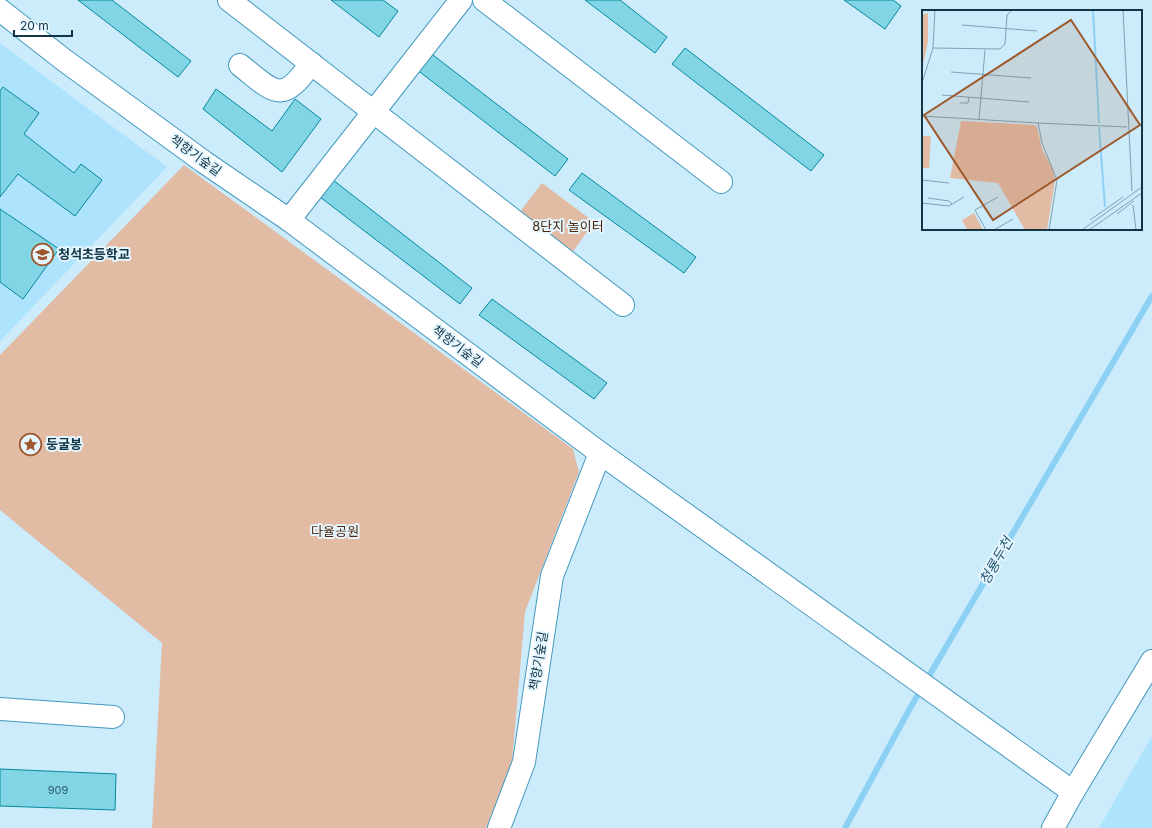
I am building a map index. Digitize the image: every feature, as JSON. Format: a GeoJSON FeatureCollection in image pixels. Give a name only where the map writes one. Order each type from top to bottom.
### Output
{"type":"FeatureCollection","features":[{"type":"Feature","properties":{"kind":"street"},"geometry":{"type":"LineString","coordinates":[[229,0],[623,305]]}},
{"type":"Feature","properties":{"kind":"street"},"geometry":{"type":"LineString","coordinates":[[289,220],[461,0]]}},
{"type":"Feature","properties":{"kind":"street"},"geometry":{"type":"LineString","coordinates":[[484,0],[721,182]]}},
{"type":"Feature","properties":{"kind":"street","name":"책향기숲길"},"geometry":{"type":"LineString","coordinates":[[0,10],[64,60],[204,162],[289,220],[600,453],[552,576],[524,762],[499,828]]}},
{"type":"Feature","properties":{"kind":"street"},"geometry":{"type":"LineString","coordinates":[[240,65],[272,90],[284,91],[298,82],[311,63]]}},
{"type":"Feature","properties":{"kind":"street"},"geometry":{"type":"LineString","coordinates":[[600,453],[1073,792]]}},
{"type":"Feature","properties":{"kind":"street"},"geometry":{"type":"LineString","coordinates":[[1053,828],[1152,661]]}},
{"type":"Feature","properties":{"kind":"street"},"geometry":{"type":"LineString","coordinates":[[0,709],[113,717]]}},
{"type":"Feature","properties":{"kind":"shaded area","name":"청석초등학교"},"geometry":{"type":"Polygon","coordinates":[[[0,43],[167,167],[0,341],[0,43]]]}},
{"type":"Feature","properties":{"kind":"shaded area"},"geometry":{"type":"Polygon","coordinates":[[[1152,736],[1152,828],[1099,828],[1152,736]]]}},
{"type":"Feature","properties":{"kind":"green space","name":"다율공원"},"geometry":{"type":"Polygon","coordinates":[[[184,165],[573,449],[579,472],[525,612],[512,762],[486,828],[152,828],[162,643],[0,510],[0,355],[184,165]]]}},
{"type":"Feature","properties":{"kind":"green space","name":"8단지 놀이터"},"geometry":{"type":"Polygon","coordinates":[[[542,183],[594,222],[572,253],[519,213],[542,183]]]}},
{"type":"Feature","properties":{"kind":"building"},"geometry":{"type":"Polygon","coordinates":[[[78,0],[112,0],[191,61],[178,77],[78,0]]]}},
{"type":"Feature","properties":{"kind":"building"},"geometry":{"type":"Polygon","coordinates":[[[331,0],[383,0],[398,11],[379,37],[331,0]]]}},
{"type":"Feature","properties":{"kind":"building"},"geometry":{"type":"Polygon","coordinates":[[[585,0],[620,0],[667,37],[655,53],[585,0]]]}},
{"type":"Feature","properties":{"kind":"building"},"geometry":{"type":"Polygon","coordinates":[[[844,0],[893,0],[901,6],[885,29],[844,0]]]}},
{"type":"Feature","properties":{"kind":"building"},"geometry":{"type":"Polygon","coordinates":[[[685,48],[824,155],[811,171],[672,64],[685,48]]]}},
{"type":"Feature","properties":{"kind":"building"},"geometry":{"type":"Polygon","coordinates":[[[429,52],[568,159],[555,176],[416,69],[429,52]]]}},
{"type":"Feature","properties":{"kind":"building"},"geometry":{"type":"Polygon","coordinates":[[[3,87],[39,113],[24,134],[74,173],[81,164],[102,180],[75,216],[18,174],[0,197],[0,91],[3,87]]]}},
{"type":"Feature","properties":{"kind":"building"},"geometry":{"type":"Polygon","coordinates":[[[216,89],[272,131],[295,99],[321,119],[282,172],[203,109],[216,89]]]}},
{"type":"Feature","properties":{"kind":"building"},"geometry":{"type":"Polygon","coordinates":[[[582,173],[696,257],[684,273],[569,190],[582,173]]]}},
{"type":"Feature","properties":{"kind":"building"},"geometry":{"type":"Polygon","coordinates":[[[333,180],[472,288],[460,304],[320,197],[333,180]]]}},
{"type":"Feature","properties":{"kind":"building"},"geometry":{"type":"Polygon","coordinates":[[[0,209],[59,249],[23,299],[0,282],[0,209]]]}},
{"type":"Feature","properties":{"kind":"building"},"geometry":{"type":"Polygon","coordinates":[[[492,299],[607,383],[594,399],[479,315],[492,299]]]}},
{"type":"Feature","properties":{"kind":"building"},"geometry":{"type":"Polygon","coordinates":[[[0,769],[116,774],[115,810],[0,806],[0,769]]]}},
{"type":"Feature","properties":{"kind":"waterway","name":"청룡두천"},"geometry":{"type":"LineString","coordinates":[[845,828],[909,710],[1152,296]]}},
{"type":"Feature","properties":{"kind":"place","name":"청석초등학교"},"geometry":{"type":"Point","coordinates":[42,254]}},
{"type":"Feature","properties":{"kind":"place","name":"둥굴봉"},"geometry":{"type":"Point","coordinates":[30,444]}}]}
